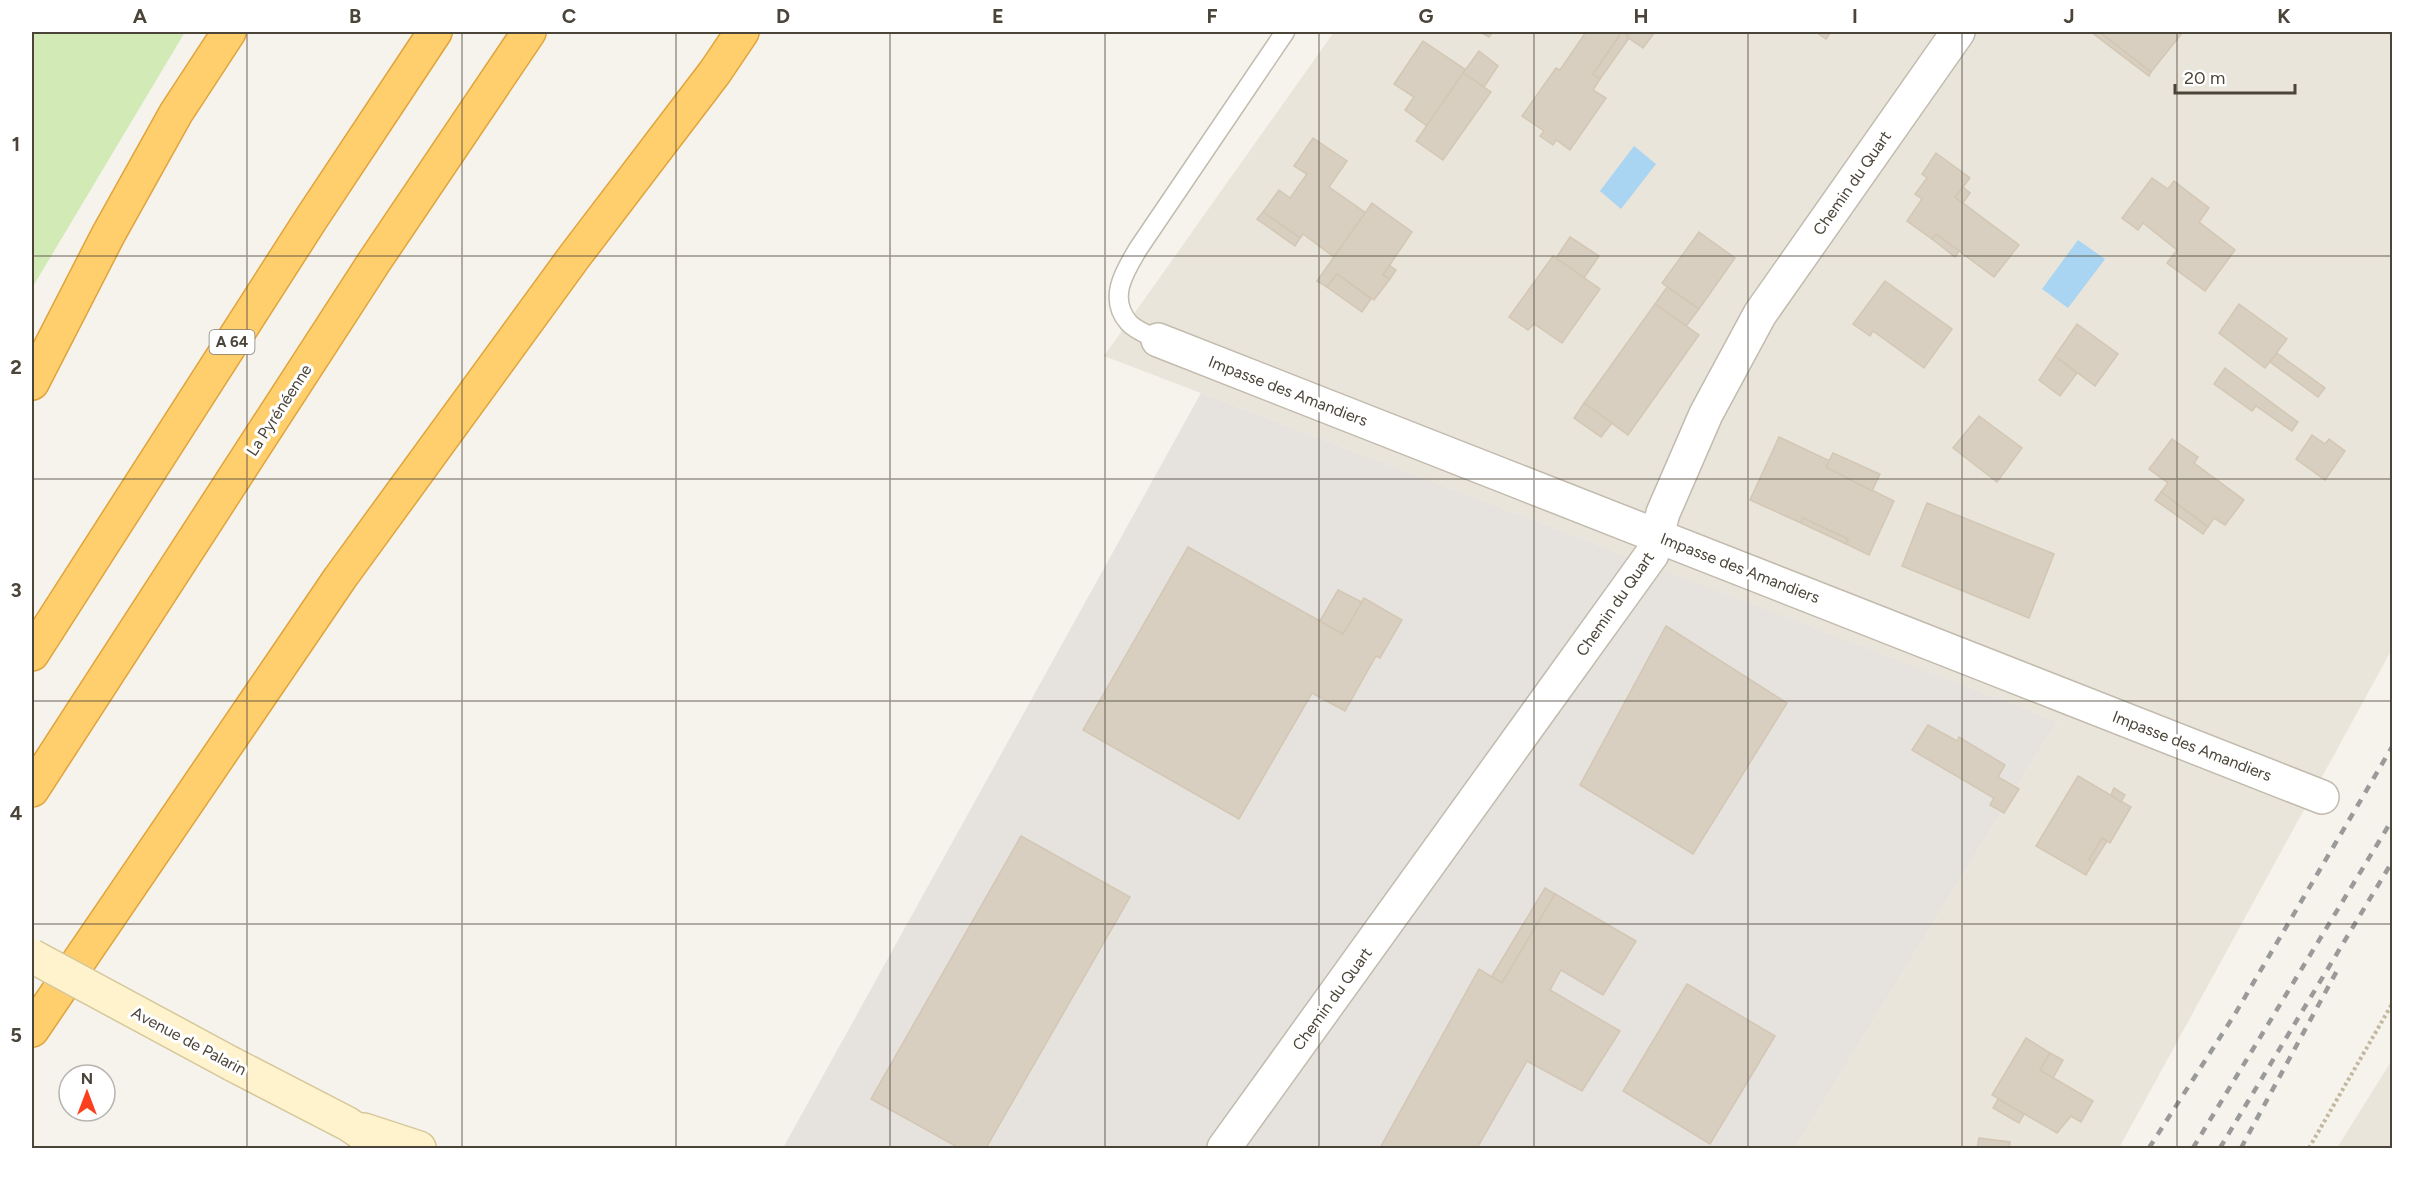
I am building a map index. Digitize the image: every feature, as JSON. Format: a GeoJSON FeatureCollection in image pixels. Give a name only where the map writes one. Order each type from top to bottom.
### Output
{"type":"FeatureCollection","features":[{"type":"Feature","properties":{"kind":"highway"},"geometry":{"type":"LineString","coordinates":[[32,382],[108,235],[176,113],[229,32]]}},
{"type":"Feature","properties":{"kind":"highway","name":"A 64"},"geometry":{"type":"LineString","coordinates":[[32,654],[298,239],[435,32]]}},
{"type":"Feature","properties":{"kind":"highway","name":"La Pyrénéenne"},"geometry":{"type":"LineString","coordinates":[[32,790],[374,262],[529,32]]}},
{"type":"Feature","properties":{"kind":"highway"},"geometry":{"type":"LineString","coordinates":[[32,1030],[340,578],[574,257],[715,72],[742,32]]}},
{"type":"Feature","properties":{"kind":"main road","name":"Avenue de Palarin"},"geometry":{"type":"LineString","coordinates":[[32,956],[348,1124],[419,1149]]}},
{"type":"Feature","properties":{"kind":"main road","name":"Avenue de Palarin"},"geometry":{"type":"LineString","coordinates":[[348,1124],[383,1149]]}},
{"type":"Feature","properties":{"kind":"street","name":"Chemin du Quart"},"geometry":{"type":"LineString","coordinates":[[1224,1149],[1652,554],[1663,513],[1706,414],[1760,314],[1958,32]]}},
{"type":"Feature","properties":{"kind":"street","name":"Impasse des Amandiers"},"geometry":{"type":"LineString","coordinates":[[1158,340],[2322,797]]}},
{"type":"Feature","properties":{"kind":"lane"},"geometry":{"type":"LineString","coordinates":[[1158,340],[1129,323],[1119,303],[1120,280],[1138,249],[1285,32]]}},
{"type":"Feature","properties":{"kind":"path"},"geometry":{"type":"LineString","coordinates":[[2308,1149],[2392,1004]]}},
{"type":"Feature","properties":{"kind":"shaded area"},"geometry":{"type":"Polygon","coordinates":[[[1334,32],[2392,32],[2392,649],[2119,1148],[1795,1148],[2057,721],[1104,356],[1334,32]]]}},
{"type":"Feature","properties":{"kind":"shaded area"},"geometry":{"type":"Polygon","coordinates":[[[1201,393],[2057,721],[1795,1148],[783,1148],[1201,393]]]}},
{"type":"Feature","properties":{"kind":"shaded area"},"geometry":{"type":"Polygon","coordinates":[[[2392,1060],[2392,1148],[2337,1148],[2392,1060]]]}},
{"type":"Feature","properties":{"kind":"green space"},"geometry":{"type":"Polygon","coordinates":[[[32,32],[185,32],[32,288],[32,32]]]}},
{"type":"Feature","properties":{"kind":"water"},"geometry":{"type":"Polygon","coordinates":[[[1634,146],[1656,164],[1621,209],[1600,191],[1634,146]]]}},
{"type":"Feature","properties":{"kind":"water"},"geometry":{"type":"Polygon","coordinates":[[[2078,240],[2105,259],[2068,308],[2042,289],[2078,240]]]}},
{"type":"Feature","properties":{"kind":"building"},"geometry":{"type":"Polygon","coordinates":[[[1480,32],[1493,32],[1489,37],[1480,32]]]}},
{"type":"Feature","properties":{"kind":"building"},"geometry":{"type":"Polygon","coordinates":[[[1586,32],[1622,32],[1593,74],[1600,79],[1593,90],[1606,98],[1570,150],[1556,140],[1553,145],[1540,136],[1544,131],[1522,116],[1556,68],[1560,70],[1586,32]]]}},
{"type":"Feature","properties":{"kind":"building"},"geometry":{"type":"Polygon","coordinates":[[[1622,32],[1629,38],[1600,79],[1593,74],[1622,32]]]}},
{"type":"Feature","properties":{"kind":"building"},"geometry":{"type":"Polygon","coordinates":[[[1630,32],[1655,32],[1643,48],[1627,37],[1630,32]]]}},
{"type":"Feature","properties":{"kind":"building"},"geometry":{"type":"Polygon","coordinates":[[[1816,32],[1831,32],[1826,39],[1816,32]]]}},
{"type":"Feature","properties":{"kind":"building"},"geometry":{"type":"Polygon","coordinates":[[[2091,32],[2100,32],[2151,72],[2149,76],[2091,32]]]}},
{"type":"Feature","properties":{"kind":"building"},"geometry":{"type":"Polygon","coordinates":[[[2100,32],[2183,32],[2151,72],[2100,32]]]}},
{"type":"Feature","properties":{"kind":"building"},"geometry":{"type":"Polygon","coordinates":[[[1423,41],[1466,70],[1427,126],[1405,110],[1414,97],[1394,84],[1423,41]]]}},
{"type":"Feature","properties":{"kind":"building"},"geometry":{"type":"Polygon","coordinates":[[[1479,51],[1498,66],[1484,87],[1463,73],[1479,51]]]}},
{"type":"Feature","properties":{"kind":"building"},"geometry":{"type":"Polygon","coordinates":[[[1463,73],[1491,92],[1443,160],[1416,141],[1463,73]]]}},
{"type":"Feature","properties":{"kind":"building"},"geometry":{"type":"Polygon","coordinates":[[[1313,138],[1347,161],[1329,187],[1366,213],[1334,257],[1303,234],[1300,238],[1263,212],[1279,190],[1290,198],[1307,174],[1294,166],[1313,138]]]}},
{"type":"Feature","properties":{"kind":"building"},"geometry":{"type":"Polygon","coordinates":[[[1936,153],[1970,178],[1955,197],[2019,245],[1994,277],[1936,234],[1932,239],[1907,221],[1922,199],[1915,194],[1927,178],[1922,174],[1936,153]]]}},
{"type":"Feature","properties":{"kind":"building"},"geometry":{"type":"Polygon","coordinates":[[[2152,178],[2168,189],[2174,181],[2209,208],[2199,222],[2235,250],[2205,291],[2167,263],[2177,250],[2143,223],[2138,230],[2122,218],[2152,178]]]}},
{"type":"Feature","properties":{"kind":"building"},"geometry":{"type":"Polygon","coordinates":[[[1963,187],[1970,193],[1963,203],[1955,197],[1963,187]]]}},
{"type":"Feature","properties":{"kind":"building"},"geometry":{"type":"Polygon","coordinates":[[[1372,203],[1412,232],[1383,275],[1390,279],[1374,300],[1337,274],[1327,287],[1317,281],[1372,203]]]}},
{"type":"Feature","properties":{"kind":"building"},"geometry":{"type":"Polygon","coordinates":[[[1263,212],[1300,238],[1295,246],[1257,219],[1263,212]]]}},
{"type":"Feature","properties":{"kind":"building"},"geometry":{"type":"Polygon","coordinates":[[[1699,232],[1735,258],[1699,309],[1662,283],[1699,232]]]}},
{"type":"Feature","properties":{"kind":"building"},"geometry":{"type":"Polygon","coordinates":[[[1936,234],[1959,251],[1955,257],[1932,239],[1936,234]]]}},
{"type":"Feature","properties":{"kind":"building"},"geometry":{"type":"Polygon","coordinates":[[[1570,237],[1599,256],[1584,278],[1556,258],[1570,237]]]}},
{"type":"Feature","properties":{"kind":"building"},"geometry":{"type":"Polygon","coordinates":[[[1553,256],[1600,289],[1562,343],[1534,324],[1528,330],[1509,317],[1553,256]]]}},
{"type":"Feature","properties":{"kind":"building"},"geometry":{"type":"Polygon","coordinates":[[[1389,265],[1396,270],[1390,279],[1383,275],[1389,265]]]}},
{"type":"Feature","properties":{"kind":"building"},"geometry":{"type":"Polygon","coordinates":[[[1337,274],[1371,299],[1362,312],[1327,287],[1337,274]]]}},
{"type":"Feature","properties":{"kind":"building"},"geometry":{"type":"Polygon","coordinates":[[[1885,281],[1952,329],[1924,368],[1873,331],[1870,336],[1853,324],[1885,281]]]}},
{"type":"Feature","properties":{"kind":"building"},"geometry":{"type":"Polygon","coordinates":[[[1667,287],[1699,309],[1686,326],[1655,304],[1667,287]]]}},
{"type":"Feature","properties":{"kind":"building"},"geometry":{"type":"Polygon","coordinates":[[[1655,304],[1699,335],[1628,435],[1584,403],[1655,304]]]}},
{"type":"Feature","properties":{"kind":"building"},"geometry":{"type":"Polygon","coordinates":[[[2239,304],[2287,339],[2265,368],[2219,333],[2239,304]]]}},
{"type":"Feature","properties":{"kind":"building"},"geometry":{"type":"Polygon","coordinates":[[[2077,324],[2118,354],[2095,386],[2055,356],[2077,324]]]}},
{"type":"Feature","properties":{"kind":"building"},"geometry":{"type":"Polygon","coordinates":[[[2277,353],[2325,388],[2318,397],[2270,362],[2277,353]]]}},
{"type":"Feature","properties":{"kind":"building"},"geometry":{"type":"Polygon","coordinates":[[[2055,356],[2077,373],[2060,396],[2039,380],[2055,356]]]}},
{"type":"Feature","properties":{"kind":"building"},"geometry":{"type":"Polygon","coordinates":[[[2225,368],[2298,422],[2292,431],[2256,406],[2252,411],[2214,384],[2225,368]]]}},
{"type":"Feature","properties":{"kind":"building"},"geometry":{"type":"Polygon","coordinates":[[[1584,403],[1612,423],[1601,437],[1574,418],[1584,403]]]}},
{"type":"Feature","properties":{"kind":"building"},"geometry":{"type":"Polygon","coordinates":[[[1979,416],[2022,448],[1997,482],[1953,448],[1979,416]]]}},
{"type":"Feature","properties":{"kind":"building"},"geometry":{"type":"Polygon","coordinates":[[[2312,435],[2325,444],[2329,439],[2345,451],[2325,480],[2296,459],[2312,435]]]}},
{"type":"Feature","properties":{"kind":"building"},"geometry":{"type":"Polygon","coordinates":[[[1779,437],[1830,461],[1826,467],[1894,501],[1869,555],[1846,544],[1848,539],[1803,518],[1801,523],[1750,500],[1779,437]]]}},
{"type":"Feature","properties":{"kind":"building"},"geometry":{"type":"Polygon","coordinates":[[[2172,439],[2198,457],[2194,463],[2244,500],[2225,525],[2214,518],[2208,527],[2161,492],[2168,483],[2149,469],[2172,439]]]}},
{"type":"Feature","properties":{"kind":"building"},"geometry":{"type":"Polygon","coordinates":[[[1833,453],[1880,474],[1872,491],[1826,467],[1833,453]]]}},
{"type":"Feature","properties":{"kind":"building"},"geometry":{"type":"Polygon","coordinates":[[[2161,492],[2208,527],[2203,534],[2155,500],[2161,492]]]}},
{"type":"Feature","properties":{"kind":"building"},"geometry":{"type":"Polygon","coordinates":[[[1927,503],[2054,554],[2029,618],[1902,566],[1927,503]]]}},
{"type":"Feature","properties":{"kind":"building"},"geometry":{"type":"Polygon","coordinates":[[[1803,518],[1848,539],[1846,544],[1801,523],[1803,518]]]}},
{"type":"Feature","properties":{"kind":"building"},"geometry":{"type":"Polygon","coordinates":[[[1188,547],[1343,634],[1364,598],[1402,620],[1380,658],[1376,656],[1345,711],[1312,693],[1239,819],[1083,730],[1188,547]]]}},
{"type":"Feature","properties":{"kind":"building"},"geometry":{"type":"Polygon","coordinates":[[[1338,590],[1362,602],[1343,634],[1320,621],[1338,590]]]}},
{"type":"Feature","properties":{"kind":"building"},"geometry":{"type":"Polygon","coordinates":[[[1666,626],[1787,703],[1693,854],[1580,785],[1666,626]]]}},
{"type":"Feature","properties":{"kind":"building"},"geometry":{"type":"Polygon","coordinates":[[[1928,725],[1957,741],[1959,737],[2005,765],[1998,777],[2019,789],[2004,813],[1990,805],[1994,798],[1912,750],[1928,725]]]}},
{"type":"Feature","properties":{"kind":"building"},"geometry":{"type":"Polygon","coordinates":[[[2078,776],[2131,807],[2110,843],[2102,838],[2089,860],[2093,863],[2086,875],[2036,846],[2078,776]]]}},
{"type":"Feature","properties":{"kind":"building"},"geometry":{"type":"Polygon","coordinates":[[[2114,788],[2125,795],[2121,802],[2111,795],[2114,788]]]}},
{"type":"Feature","properties":{"kind":"building"},"geometry":{"type":"Polygon","coordinates":[[[1021,836],[1130,897],[986,1148],[959,1148],[871,1099],[1021,836]]]}},
{"type":"Feature","properties":{"kind":"building"},"geometry":{"type":"Polygon","coordinates":[[[2102,838],[2107,841],[2093,863],[2089,860],[2102,838]]]}},
{"type":"Feature","properties":{"kind":"building"},"geometry":{"type":"Polygon","coordinates":[[[1545,888],[1555,894],[1502,983],[1492,976],[1545,888]]]}},
{"type":"Feature","properties":{"kind":"building"},"geometry":{"type":"Polygon","coordinates":[[[1555,894],[1636,941],[1603,995],[1561,970],[1550,990],[1620,1031],[1582,1091],[1527,1061],[1477,1148],[1380,1148],[1479,969],[1502,983],[1555,894]]]}},
{"type":"Feature","properties":{"kind":"building"},"geometry":{"type":"Polygon","coordinates":[[[1687,984],[1775,1036],[1710,1144],[1623,1091],[1687,984]]]}},
{"type":"Feature","properties":{"kind":"building"},"geometry":{"type":"Polygon","coordinates":[[[2026,1038],[2050,1053],[2040,1070],[2093,1101],[2081,1122],[2071,1116],[2057,1133],[1992,1095],[2026,1038]]]}},
{"type":"Feature","properties":{"kind":"building"},"geometry":{"type":"Polygon","coordinates":[[[2050,1053],[2063,1060],[2053,1078],[2040,1070],[2050,1053]]]}},
{"type":"Feature","properties":{"kind":"building"},"geometry":{"type":"Polygon","coordinates":[[[1998,1099],[2024,1114],[2019,1123],[1993,1108],[1998,1099]]]}},
{"type":"Feature","properties":{"kind":"building"},"geometry":{"type":"Polygon","coordinates":[[[1979,1138],[2010,1142],[2009,1148],[1977,1148],[1979,1138]]]}},
{"type":"Feature","properties":{"kind":"railway"},"geometry":{"type":"LineString","coordinates":[[2149,1148],[2235,1014],[2392,747]]}},
{"type":"Feature","properties":{"kind":"railway"},"geometry":{"type":"LineString","coordinates":[[2193,1148],[2392,820]]}},
{"type":"Feature","properties":{"kind":"railway"},"geometry":{"type":"LineString","coordinates":[[2220,1148],[2392,862]]}},
{"type":"Feature","properties":{"kind":"railway"},"geometry":{"type":"LineString","coordinates":[[2241,1148],[2339,967]]}}]}
